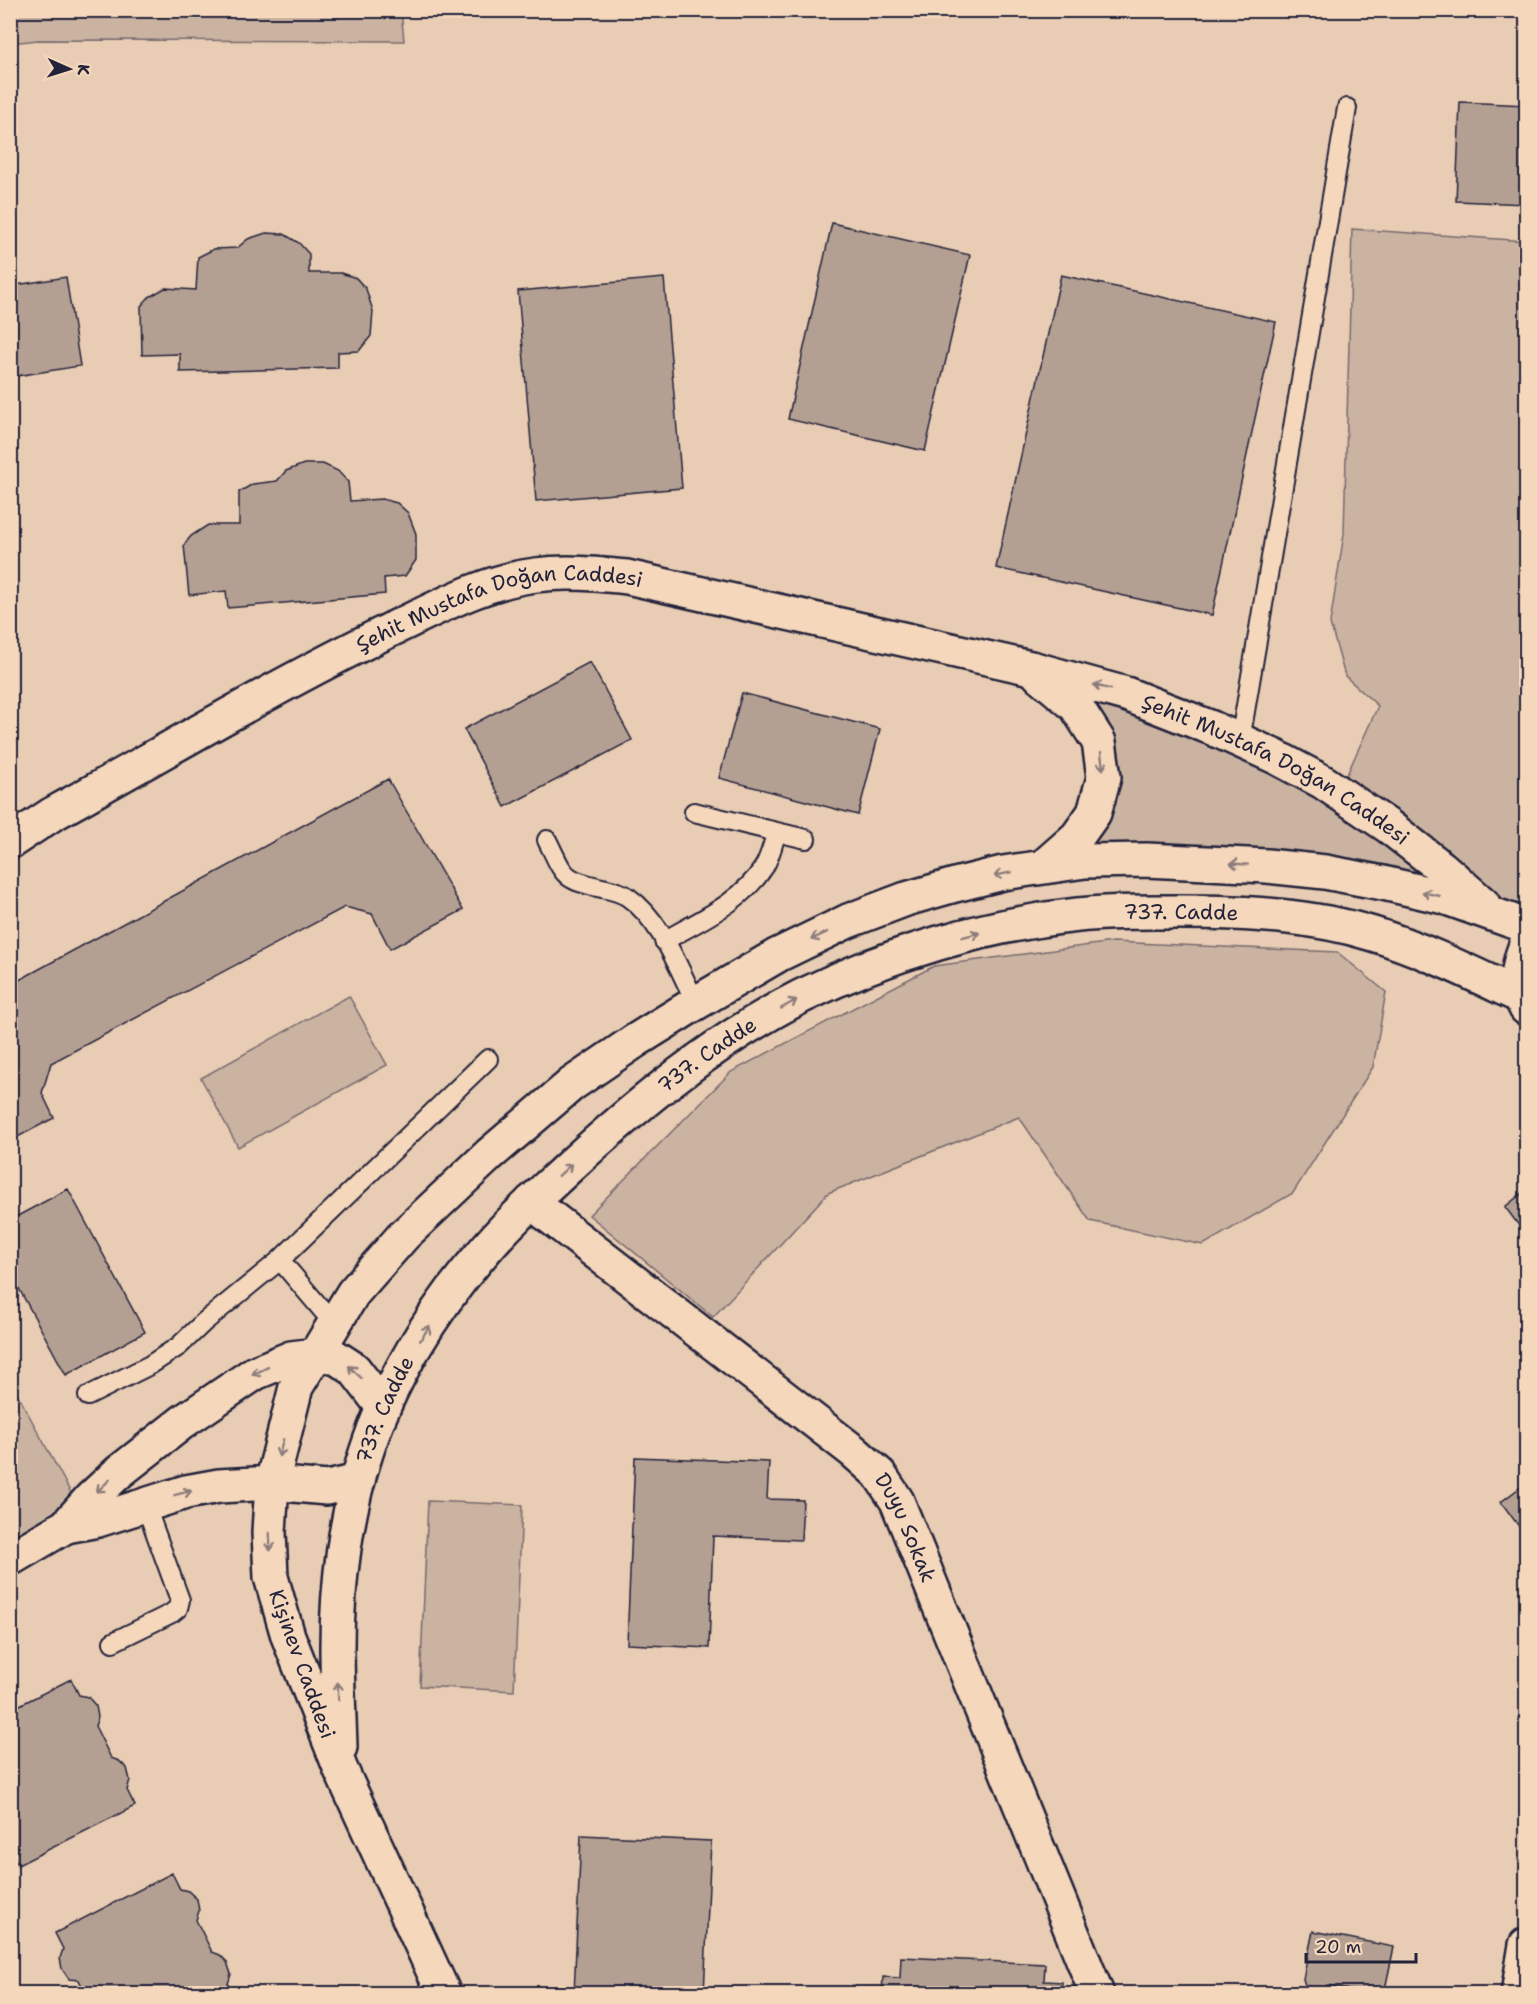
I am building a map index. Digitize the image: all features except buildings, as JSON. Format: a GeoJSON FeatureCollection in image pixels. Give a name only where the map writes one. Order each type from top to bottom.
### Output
{"type":"FeatureCollection","features":[{"type":"Feature","properties":{"kind":"street","name":"Şehit Mustafa Doğan Caddesi"},"geometry":{"type":"LineString","coordinates":[[10,842],[51,815],[318,665],[448,602],[489,586],[535,575],[576,572],[627,577],[1031,668],[1126,694],[1240,741],[1323,782],[1388,825],[1494,914]]}},
{"type":"Feature","properties":{"kind":"street","name":"Şehit Mustafa Doğan Caddesi"},"geometry":{"type":"LineString","coordinates":[[1031,668],[1076,706],[1099,742],[1104,777],[1094,813],[1077,837],[1044,866]]}},
{"type":"Feature","properties":{"kind":"street"},"geometry":{"type":"LineString","coordinates":[[383,1407],[354,1369],[334,1356],[315,1355],[353,1293],[404,1235],[490,1154],[572,1084],[696,1003],[778,955],[848,921],[906,899],[955,885],[1044,866],[1085,861],[1147,860],[1267,866],[1325,872],[1444,897],[1527,926]]}},
{"type":"Feature","properties":{"kind":"street","name":"737. Cadde"},"geometry":{"type":"LineString","coordinates":[[66,1526],[98,1520],[186,1492],[272,1483],[327,1488],[357,1481],[383,1407],[441,1306],[479,1256],[531,1202],[607,1132],[684,1071],[738,1034],[800,998],[861,970],[965,936],[1010,926],[1077,915],[1134,911],[1202,912],[1314,920],[1370,933],[1426,952],[1524,1002]]}},
{"type":"Feature","properties":{"kind":"street","name":"737. Cadde"},"geometry":{"type":"LineString","coordinates":[[1524,1002],[1518,984],[1519,964],[1527,945]]}},
{"type":"Feature","properties":{"kind":"street","name":"Duyu Sokak"},"geometry":{"type":"LineString","coordinates":[[531,1202],[853,1451],[879,1474],[897,1501],[1097,1994]]}},
{"type":"Feature","properties":{"kind":"street","name":"737. Cadde"},"geometry":{"type":"LineString","coordinates":[[10,1559],[66,1526],[119,1472],[222,1395],[255,1373],[273,1365],[291,1358],[315,1355]]}},
{"type":"Feature","properties":{"kind":"street","name":"Kişinev Caddesi"},"geometry":{"type":"LineString","coordinates":[[315,1355],[296,1387],[272,1483],[269,1532],[271,1576],[288,1636],[341,1770],[444,1994]]}},
{"type":"Feature","properties":{"kind":"street","name":"Kişinev Caddesi"},"geometry":{"type":"LineString","coordinates":[[341,1770],[337,1643],[345,1541],[357,1481]]}},
{"type":"Feature","properties":{"kind":"street"},"geometry":{"type":"LineString","coordinates":[[1518,1994],[1527,1946]]}},
{"type":"Feature","properties":{"kind":"lane"},"geometry":{"type":"LineString","coordinates":[[1240,741],[1347,108]]}},
{"type":"Feature","properties":{"kind":"lane"},"geometry":{"type":"LineString","coordinates":[[694,812],[806,840]]}},
{"type":"Feature","properties":{"kind":"lane"},"geometry":{"type":"LineString","coordinates":[[664,941],[731,902],[748,887],[765,866],[777,832]]}},
{"type":"Feature","properties":{"kind":"lane"},"geometry":{"type":"LineString","coordinates":[[547,840],[562,871],[568,877],[576,882],[617,891],[629,898],[650,919],[696,1003]]}},
{"type":"Feature","properties":{"kind":"lane"},"geometry":{"type":"LineString","coordinates":[[88,1396],[150,1365],[179,1346],[280,1260],[488,1059]]}},
{"type":"Feature","properties":{"kind":"lane"},"geometry":{"type":"LineString","coordinates":[[280,1260],[333,1324]]}},
{"type":"Feature","properties":{"kind":"lane"},"geometry":{"type":"LineString","coordinates":[[113,1642],[172,1613],[178,1608],[180,1600],[145,1504]]}},
{"type":"Feature","properties":{"kind":"shaded area"},"geometry":{"type":"Polygon","coordinates":[[[11,10],[401,11],[404,41],[38,40],[11,43],[11,10]]]}},
{"type":"Feature","properties":{"kind":"shaded area"},"geometry":{"type":"Polygon","coordinates":[[[1352,229],[1526,241],[1526,926],[1444,897],[1085,861],[1094,813],[1076,706],[1126,694],[1339,792],[1378,706],[1345,676],[1330,623],[1344,534],[1352,229]]]}},
{"type":"Feature","properties":{"kind":"shaded area"},"geometry":{"type":"Polygon","coordinates":[[[1113,942],[1337,952],[1386,992],[1373,1067],[1293,1193],[1203,1245],[1090,1221],[1019,1117],[828,1193],[713,1317],[589,1215],[731,1072],[934,966],[1113,942]]]}},
{"type":"Feature","properties":{"kind":"shaded area"},"geometry":{"type":"Polygon","coordinates":[[[349,996],[387,1065],[238,1147],[201,1078],[349,996]]]}},
{"type":"Feature","properties":{"kind":"shaded area"},"geometry":{"type":"Polygon","coordinates":[[[10,1380],[80,1510],[10,1559],[10,1380]]]}},
{"type":"Feature","properties":{"kind":"shaded area"},"geometry":{"type":"Polygon","coordinates":[[[428,1501],[522,1505],[514,1691],[420,1686],[428,1501]]]}}]}
